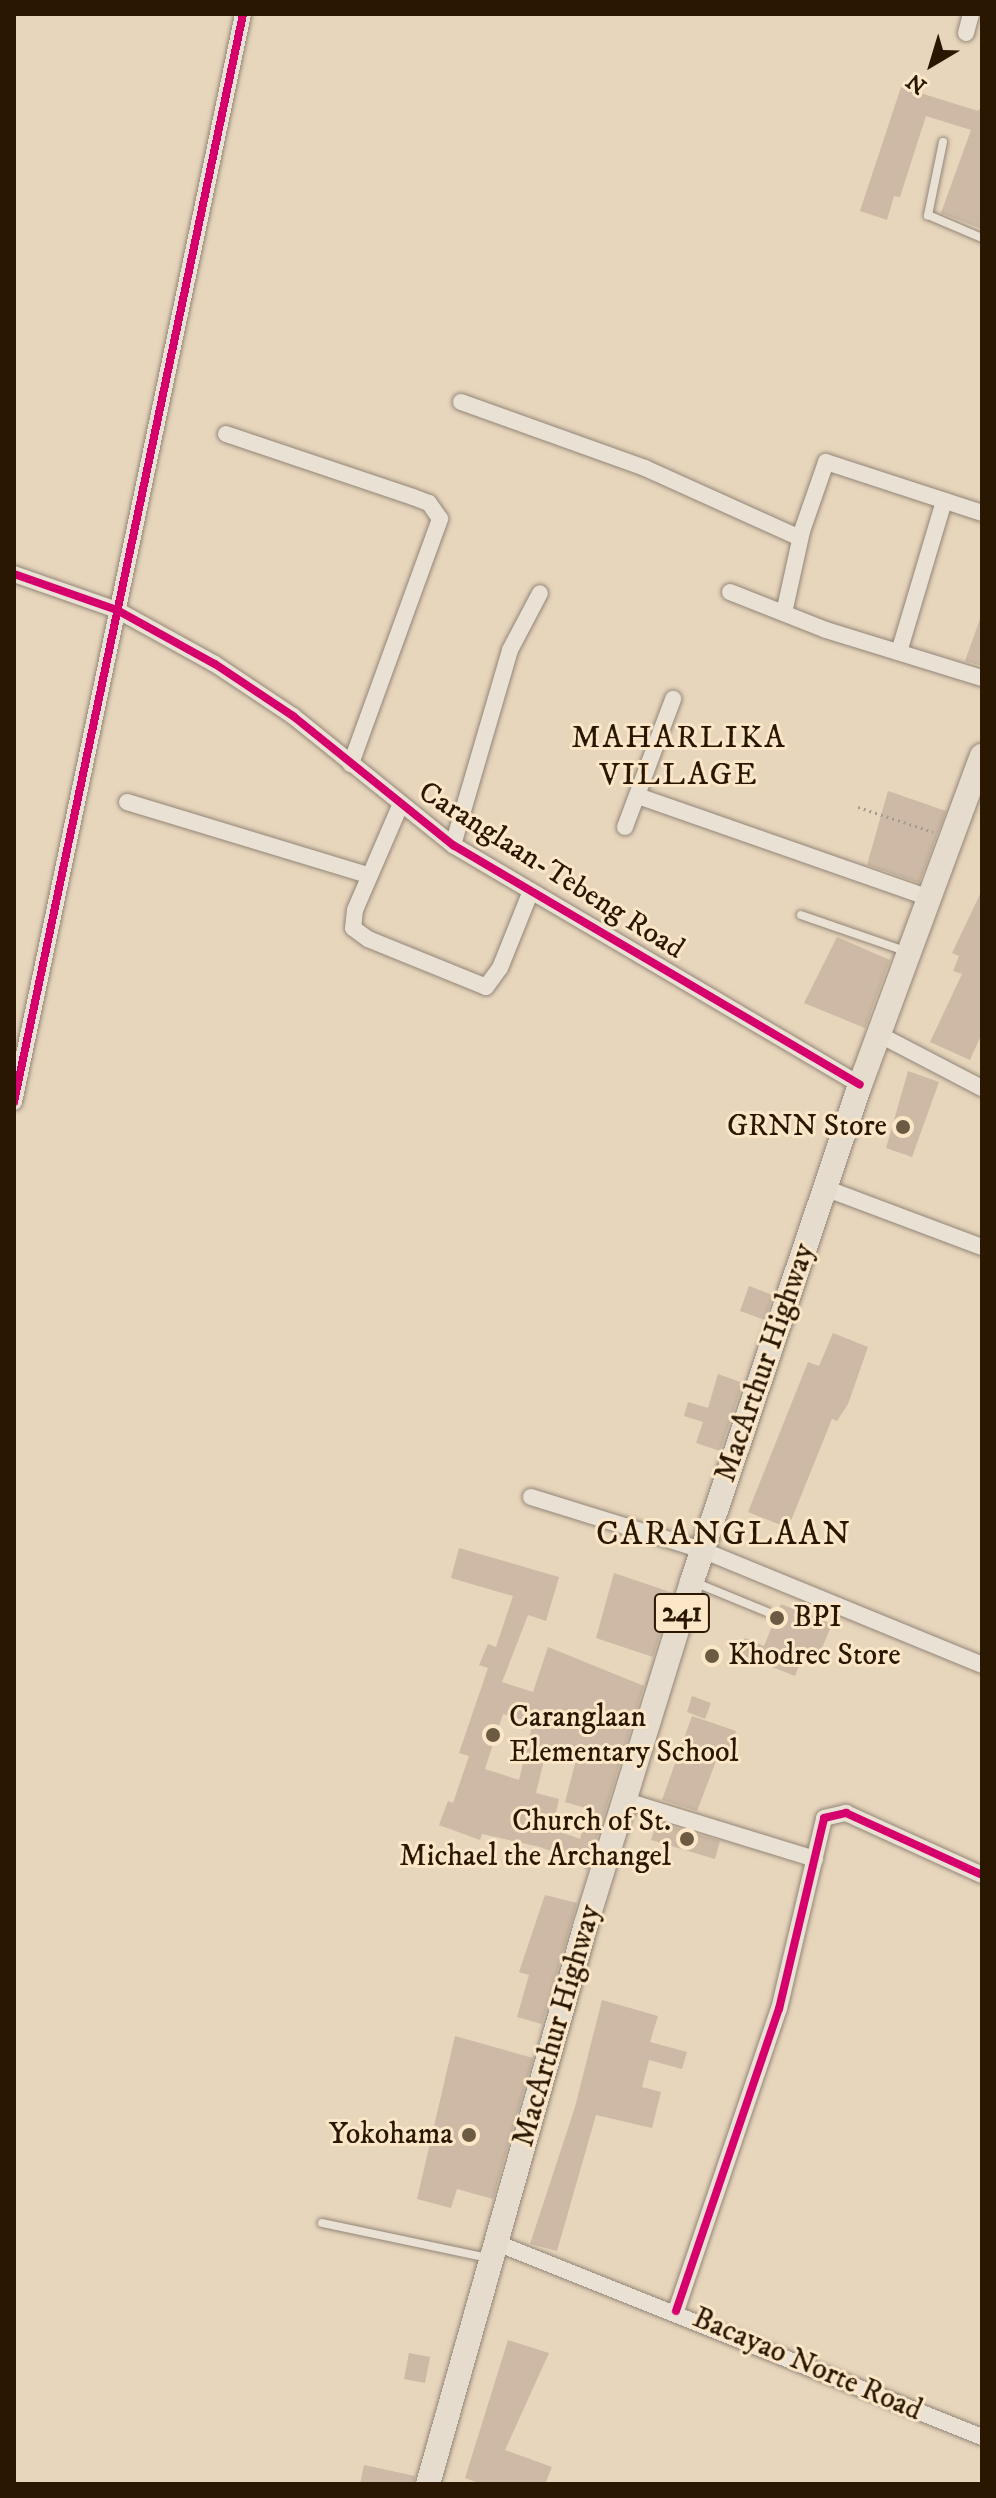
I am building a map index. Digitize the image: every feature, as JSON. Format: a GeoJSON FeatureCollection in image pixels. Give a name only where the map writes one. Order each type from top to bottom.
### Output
{"type":"FeatureCollection","features":[{"type":"Feature","properties":{"kind":"main road","name":"MacArthur Highway"},"geometry":{"type":"LineString","coordinates":[[428,2484],[623,1800],[692,1581],[860,1085],[982,756]]}},
{"type":"Feature","properties":{"kind":"street"},"geometry":{"type":"LineString","coordinates":[[14,1102],[243,14]]}},
{"type":"Feature","properties":{"kind":"street"},"geometry":{"type":"LineString","coordinates":[[966,33],[971,14]]}},
{"type":"Feature","properties":{"kind":"street"},"geometry":{"type":"LineString","coordinates":[[461,402],[619,457],[800,538]]}},
{"type":"Feature","properties":{"kind":"street"},"geometry":{"type":"LineString","coordinates":[[226,434],[413,497],[437,510],[440,519],[351,764]]}},
{"type":"Feature","properties":{"kind":"street"},"geometry":{"type":"LineString","coordinates":[[784,613],[800,538],[826,462],[982,513]]}},
{"type":"Feature","properties":{"kind":"street"},"geometry":{"type":"LineString","coordinates":[[899,652],[944,501]]}},
{"type":"Feature","properties":{"kind":"street","name":"Caranglaan-Tebeng Road"},"geometry":{"type":"LineString","coordinates":[[14,574],[117,610],[215,664],[293,716],[400,806],[453,845],[860,1085]]}},
{"type":"Feature","properties":{"kind":"street"},"geometry":{"type":"LineString","coordinates":[[730,592],[784,613],[982,678]]}},
{"type":"Feature","properties":{"kind":"street"},"geometry":{"type":"LineString","coordinates":[[453,845],[510,650],[540,593]]}},
{"type":"Feature","properties":{"kind":"street"},"geometry":{"type":"LineString","coordinates":[[625,827],[673,699]]}},
{"type":"Feature","properties":{"kind":"street"},"geometry":{"type":"LineString","coordinates":[[638,796],[929,898]]}},
{"type":"Feature","properties":{"kind":"street"},"geometry":{"type":"LineString","coordinates":[[127,802],[367,875]]}},
{"type":"Feature","properties":{"kind":"street"},"geometry":{"type":"LineString","coordinates":[[400,806],[367,875],[353,928],[368,939],[486,987],[500,968],[531,891]]}},
{"type":"Feature","properties":{"kind":"street"},"geometry":{"type":"LineString","coordinates":[[880,1035],[982,1088]]}},
{"type":"Feature","properties":{"kind":"street"},"geometry":{"type":"LineString","coordinates":[[825,1188],[982,1247]]}},
{"type":"Feature","properties":{"kind":"street"},"geometry":{"type":"LineString","coordinates":[[531,1497],[702,1550],[982,1665]]}},
{"type":"Feature","properties":{"kind":"street"},"geometry":{"type":"LineString","coordinates":[[623,1800],[815,1859]]}},
{"type":"Feature","properties":{"kind":"street"},"geometry":{"type":"LineString","coordinates":[[676,2311],[779,2009],[824,1818],[846,1813],[982,1875]]}},
{"type":"Feature","properties":{"kind":"street","name":"Bacayao Norte Road"},"geometry":{"type":"LineString","coordinates":[[495,2251],[676,2311],[982,2437]]}},
{"type":"Feature","properties":{"kind":"lane"},"geometry":{"type":"LineString","coordinates":[[943,142],[928,215],[982,238]]}},
{"type":"Feature","properties":{"kind":"lane"},"geometry":{"type":"LineString","coordinates":[[801,915],[909,952]]}},
{"type":"Feature","properties":{"kind":"lane"},"geometry":{"type":"LineString","coordinates":[[692,1581],[767,1612]]}},
{"type":"Feature","properties":{"kind":"lane"},"geometry":{"type":"LineString","coordinates":[[322,2223],[495,2251]]}},
{"type":"Feature","properties":{"kind":"path"},"geometry":{"type":"LineString","coordinates":[[858,807],[951,839]]}},
{"type":"Feature","properties":{"kind":"building"},"geometry":{"type":"Polygon","coordinates":[[[901,87],[978,111],[982,106],[982,229],[941,213],[971,130],[926,116],[900,197],[894,196],[887,220],[860,211],[901,87]]]}},
{"type":"Feature","properties":{"kind":"building"},"geometry":{"type":"Polygon","coordinates":[[[982,619],[982,666],[965,661],[982,619]]]}},
{"type":"Feature","properties":{"kind":"building"},"geometry":{"type":"Polygon","coordinates":[[[888,791],[946,811],[919,883],[867,865],[888,791]]]}},
{"type":"Feature","properties":{"kind":"building"},"geometry":{"type":"Polygon","coordinates":[[[982,890],[982,1033],[970,1060],[930,1042],[962,974],[953,971],[959,956],[952,953],[982,890]]]}},
{"type":"Feature","properties":{"kind":"building"},"geometry":{"type":"Polygon","coordinates":[[[837,937],[890,960],[865,1028],[804,1003],[837,937]]]}},
{"type":"Feature","properties":{"kind":"building"},"geometry":{"type":"Polygon","coordinates":[[[908,1071],[939,1082],[912,1157],[886,1148],[908,1071]]]}},
{"type":"Feature","properties":{"kind":"building"},"geometry":{"type":"Polygon","coordinates":[[[749,1286],[773,1295],[765,1320],[740,1311],[749,1286]]]}},
{"type":"Feature","properties":{"kind":"building"},"geometry":{"type":"Polygon","coordinates":[[[833,1333],[868,1347],[848,1404],[837,1421],[832,1419],[788,1528],[748,1512],[808,1362],[819,1366],[833,1333]]]}},
{"type":"Feature","properties":{"kind":"building"},"geometry":{"type":"Polygon","coordinates":[[[718,1374],[743,1383],[720,1451],[696,1443],[703,1422],[684,1416],[688,1402],[708,1408],[718,1374]]]}},
{"type":"Feature","properties":{"kind":"building"},"geometry":{"type":"Polygon","coordinates":[[[459,1548],[559,1577],[546,1621],[528,1615],[502,1682],[533,1692],[548,1647],[644,1686],[587,1870],[580,1867],[582,1863],[540,1847],[482,1834],[480,1840],[439,1825],[448,1801],[453,1803],[469,1756],[459,1753],[488,1668],[479,1665],[488,1644],[496,1647],[513,1596],[451,1578],[459,1548]],[[503,1714],[485,1769],[519,1780],[533,1723],[503,1714]],[[547,1748],[536,1793],[559,1799],[552,1829],[580,1839],[589,1809],[565,1802],[576,1760],[547,1748]]]}},
{"type":"Feature","properties":{"kind":"building"},"geometry":{"type":"Polygon","coordinates":[[[614,1573],[673,1593],[653,1657],[596,1638],[614,1573]]]}},
{"type":"Feature","properties":{"kind":"building"},"geometry":{"type":"Polygon","coordinates":[[[781,1604],[832,1624],[817,1660],[803,1655],[795,1676],[739,1654],[745,1638],[764,1646],[781,1604]]]}},
{"type":"Feature","properties":{"kind":"building"},"geometry":{"type":"Polygon","coordinates":[[[692,1696],[711,1703],[705,1719],[687,1712],[692,1696]]]}},
{"type":"Feature","properties":{"kind":"building"},"geometry":{"type":"Polygon","coordinates":[[[692,1716],[736,1731],[730,1751],[721,1748],[697,1811],[662,1800],[692,1716]]]}},
{"type":"Feature","properties":{"kind":"building","name":"Church of St. Michael the Archangel"},"geometry":{"type":"Polygon","coordinates":[[[657,1822],[720,1841],[715,1859],[651,1840],[657,1822]]]}},
{"type":"Feature","properties":{"kind":"building"},"geometry":{"type":"Polygon","coordinates":[[[545,1895],[577,1903],[542,2024],[517,2017],[529,1975],[519,1972],[545,1895]]]}},
{"type":"Feature","properties":{"kind":"building"},"geometry":{"type":"Polygon","coordinates":[[[602,2000],[658,2016],[650,2042],[687,2052],[682,2069],[649,2060],[642,2087],[661,2092],[652,2128],[596,2115],[557,2251],[530,2244],[575,2107],[602,2000]]]}},
{"type":"Feature","properties":{"kind":"building"},"geometry":{"type":"Polygon","coordinates":[[[455,2036],[533,2058],[493,2199],[457,2189],[451,2208],[417,2199],[455,2036]]]}},
{"type":"Feature","properties":{"kind":"building"},"geometry":{"type":"Polygon","coordinates":[[[508,2340],[549,2353],[505,2450],[552,2467],[545,2484],[481,2484],[465,2478],[508,2340]]]}},
{"type":"Feature","properties":{"kind":"building"},"geometry":{"type":"Polygon","coordinates":[[[409,2353],[430,2357],[425,2383],[404,2379],[409,2353]]]}},
{"type":"Feature","properties":{"kind":"building"},"geometry":{"type":"Polygon","coordinates":[[[364,2465],[415,2476],[413,2484],[360,2484],[364,2465]]]}},
{"type":"Feature","properties":{"kind":"cycle path"},"geometry":{"type":"LineString","coordinates":[[14,1102],[243,14]]}},
{"type":"Feature","properties":{"kind":"cycle path"},"geometry":{"type":"LineString","coordinates":[[14,574],[117,610],[215,664],[293,716],[453,845],[860,1085]]}},
{"type":"Feature","properties":{"kind":"cycle path"},"geometry":{"type":"LineString","coordinates":[[676,2311],[779,2009],[824,1818],[846,1813],[982,1875]]}},
{"type":"Feature","properties":{"kind":"place","name":"GRNN Store"},"geometry":{"type":"Point","coordinates":[903,1127]}},
{"type":"Feature","properties":{"kind":"place","name":"BPI"},"geometry":{"type":"Point","coordinates":[777,1618]}},
{"type":"Feature","properties":{"kind":"place","name":"Khodrec Store"},"geometry":{"type":"Point","coordinates":[712,1656]}},
{"type":"Feature","properties":{"kind":"place","name":"Caranglaan Elementary School"},"geometry":{"type":"Point","coordinates":[493,1735]}},
{"type":"Feature","properties":{"kind":"place","name":"Church of St. Michael the Archangel"},"geometry":{"type":"Point","coordinates":[687,1839]}},
{"type":"Feature","properties":{"kind":"place","name":"Yokohama"},"geometry":{"type":"Point","coordinates":[469,2135]}},
{"type":"Feature","properties":{"kind":"district","name":"MAHARLIKA VILLAGE"},"geometry":{"type":"Point","coordinates":[679,758]}},
{"type":"Feature","properties":{"kind":"district","name":"CARANGLAAN"},"geometry":{"type":"Point","coordinates":[724,1535]}}]}
